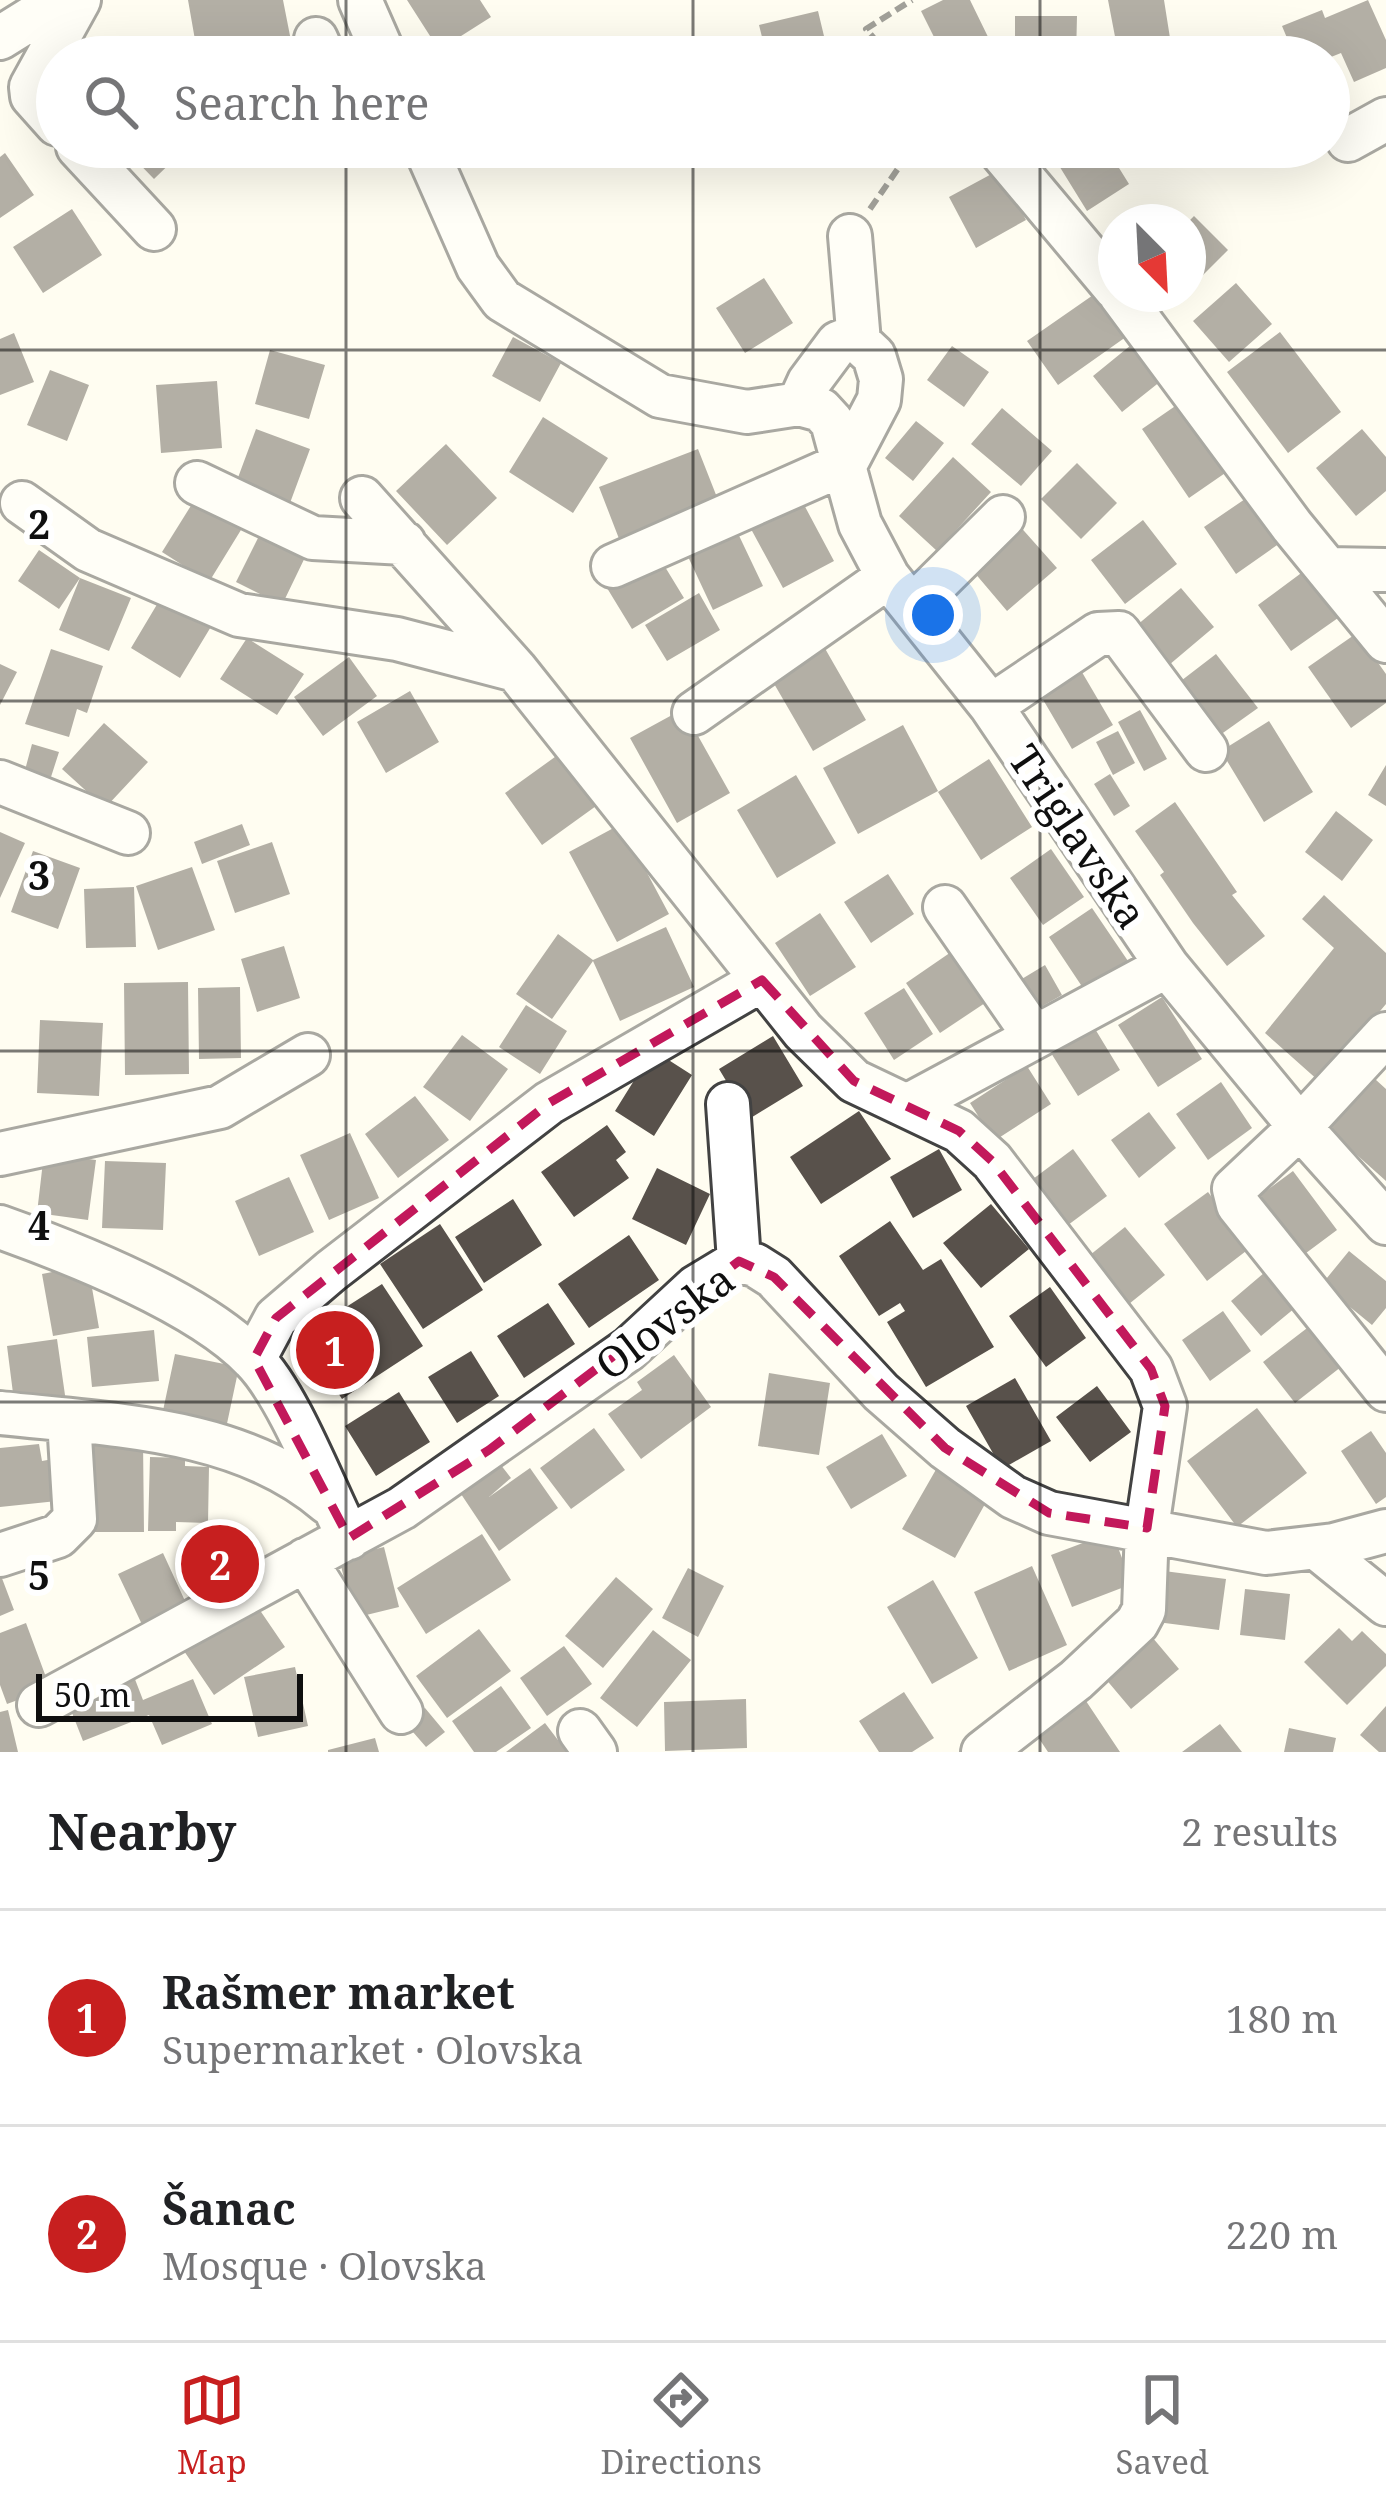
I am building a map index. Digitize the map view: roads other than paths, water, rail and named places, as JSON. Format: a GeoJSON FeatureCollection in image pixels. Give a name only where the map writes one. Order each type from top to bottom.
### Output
{"type":"FeatureCollection","features":[{"type":"Feature","properties":{"kind":"street"},"geometry":{"type":"LineString","coordinates":[[0,38],[62,0]]}},
{"type":"Feature","properties":{"kind":"street"},"geometry":{"type":"LineString","coordinates":[[59,36],[79,0]]}},
{"type":"Feature","properties":{"kind":"street"},"geometry":{"type":"LineString","coordinates":[[360,0],[376,36]]}},
{"type":"Feature","properties":{"kind":"street"},"geometry":{"type":"LineString","coordinates":[[1350,139],[1386,119]]}},
{"type":"Feature","properties":{"kind":"street"},"geometry":{"type":"LineString","coordinates":[[97,168],[154,230]]}},
{"type":"Feature","properties":{"kind":"street"},"geometry":{"type":"LineString","coordinates":[[434,168],[478,267],[502,300],[659,396],[747,412],[799,404],[829,351],[848,339],[859,342],[879,365],[880,400],[846,464],[613,566]]}},
{"type":"Feature","properties":{"kind":"street"},"geometry":{"type":"LineString","coordinates":[[1015,168],[1098,268]]}},
{"type":"Feature","properties":{"kind":"street"},"geometry":{"type":"LineString","coordinates":[[850,236],[859,342]]}},
{"type":"Feature","properties":{"kind":"street"},"geometry":{"type":"LineString","coordinates":[[1133,312],[1386,640]]}},
{"type":"Feature","properties":{"kind":"street","name":"Triglavska"},"geometry":{"type":"LineString","coordinates":[[799,404],[821,410],[832,422],[860,524],[901,592],[991,706],[1167,966],[1386,1223]]}},
{"type":"Feature","properties":{"kind":"street"},"geometry":{"type":"LineString","coordinates":[[197,483],[313,538],[404,543]]}},
{"type":"Feature","properties":{"kind":"street"},"geometry":{"type":"LineString","coordinates":[[362,498],[516,670],[762,980],[837,1067],[878,1094],[959,1131],[992,1161],[1151,1369],[1165,1406],[1148,1528],[1144,1610],[1137,1623],[1076,1680],[983,1752]]}},
{"type":"Feature","properties":{"kind":"street"},"geometry":{"type":"LineString","coordinates":[[22,503],[88,550],[238,615],[397,639],[516,670]]}},
{"type":"Feature","properties":{"kind":"street"},"geometry":{"type":"LineString","coordinates":[[694,713],[901,592],[1003,518]]}},
{"type":"Feature","properties":{"kind":"street"},"geometry":{"type":"LineString","coordinates":[[1328,569],[1386,570]]}},
{"type":"Feature","properties":{"kind":"street","name":"Triglavska"},"geometry":{"type":"LineString","coordinates":[[991,706],[1098,634],[1118,633],[1206,750]]}},
{"type":"Feature","properties":{"kind":"street"},"geometry":{"type":"LineString","coordinates":[[0,782],[128,833]]}},
{"type":"Feature","properties":{"kind":"street"},"geometry":{"type":"LineString","coordinates":[[945,908],[1035,1037]]}},
{"type":"Feature","properties":{"kind":"street","name":"Triglavska"},"geometry":{"type":"LineString","coordinates":[[907,1106],[1167,966]]}},
{"type":"Feature","properties":{"kind":"street"},"geometry":{"type":"LineString","coordinates":[[254,1359],[276,1318],[331,1270],[549,1103],[762,980]]}},
{"type":"Feature","properties":{"kind":"street"},"geometry":{"type":"LineString","coordinates":[[1386,1034],[1300,1127],[1234,1189],[1238,1205],[1386,1390]]}},
{"type":"Feature","properties":{"kind":"street"},"geometry":{"type":"LineString","coordinates":[[0,1154],[220,1107],[308,1055]]}},
{"type":"Feature","properties":{"kind":"street"},"geometry":{"type":"LineString","coordinates":[[728,1104],[740,1261]]}},
{"type":"Feature","properties":{"kind":"street"},"geometry":{"type":"LineString","coordinates":[[0,1227],[127,1278],[209,1324],[254,1359],[276,1390],[341,1522]]}},
{"type":"Feature","properties":{"kind":"street","name":"Olovska"},"geometry":{"type":"LineString","coordinates":[[39,1705],[305,1561],[341,1522],[489,1450],[629,1349],[696,1286],[740,1261],[773,1277],[881,1392],[945,1448],[1013,1497],[1049,1513],[1266,1553],[1317,1548],[1386,1531]]}},
{"type":"Feature","properties":{"kind":"street"},"geometry":{"type":"LineString","coordinates":[[0,1413],[149,1429],[268,1462],[298,1476],[341,1522]]}},
{"type":"Feature","properties":{"kind":"street"},"geometry":{"type":"LineString","coordinates":[[0,1555],[58,1536],[75,1519],[69,1420]]}},
{"type":"Feature","properties":{"kind":"street"},"geometry":{"type":"LineString","coordinates":[[1317,1548],[1386,1604]]}},
{"type":"Feature","properties":{"kind":"street"},"geometry":{"type":"LineString","coordinates":[[305,1561],[400,1712]]}},
{"type":"Feature","properties":{"kind":"place","name":"Rašmer market"},"geometry":{"type":"Point","coordinates":[335,1350]}},
{"type":"Feature","properties":{"kind":"place","name":"Šanac"},"geometry":{"type":"Point","coordinates":[220,1564]}}]}
